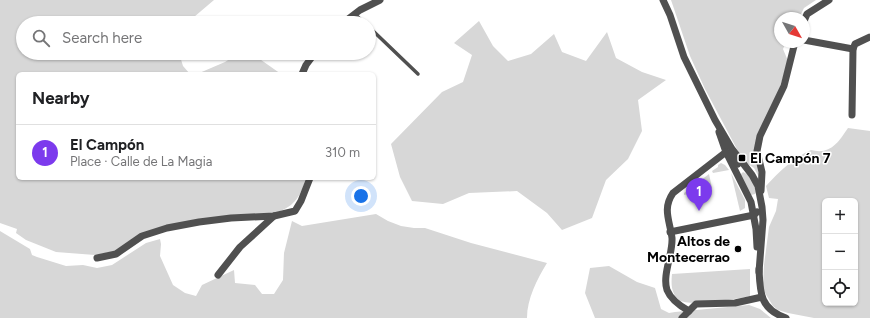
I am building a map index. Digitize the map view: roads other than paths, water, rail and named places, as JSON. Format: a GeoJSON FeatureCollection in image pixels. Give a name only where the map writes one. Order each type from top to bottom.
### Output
{"type":"FeatureCollection","features":[{"type":"Feature","properties":{"kind":"street"},"geometry":{"type":"LineString","coordinates":[[352,16],[380,0]]}},
{"type":"Feature","properties":{"kind":"street"},"geometry":{"type":"LineString","coordinates":[[663,0],[670,15],[684,57],[715,120],[732,149],[755,180],[760,193],[762,207],[762,230],[759,272]]}},
{"type":"Feature","properties":{"kind":"street"},"geometry":{"type":"LineString","coordinates":[[810,12],[829,0]]}},
{"type":"Feature","properties":{"kind":"street"},"geometry":{"type":"LineString","coordinates":[[852,115],[853,49],[855,44],[870,37]]}},
{"type":"Feature","properties":{"kind":"street"},"geometry":{"type":"LineString","coordinates":[[810,41],[853,49]]}},
{"type":"Feature","properties":{"kind":"street"},"geometry":{"type":"LineString","coordinates":[[760,193],[762,172],[758,151],[760,136],[784,86],[794,48]]}},
{"type":"Feature","properties":{"kind":"street"},"geometry":{"type":"LineString","coordinates":[[303,72],[310,60]]}},
{"type":"Feature","properties":{"kind":"street"},"geometry":{"type":"LineString","coordinates":[[715,120],[726,152],[750,202],[754,215],[762,297],[769,309],[786,318]]}},
{"type":"Feature","properties":{"kind":"street"},"geometry":{"type":"LineString","coordinates":[[726,152],[740,166],[745,168]]}},
{"type":"Feature","properties":{"kind":"street"},"geometry":{"type":"LineString","coordinates":[[689,311],[671,297],[667,289],[666,282],[672,238],[667,205],[668,199],[673,193],[726,152]]}},
{"type":"Feature","properties":{"kind":"street"},"geometry":{"type":"LineString","coordinates":[[97,258],[116,254],[142,236],[167,228],[231,218],[274,216],[295,211],[301,201],[309,180]]}},
{"type":"Feature","properties":{"kind":"street"},"geometry":{"type":"LineString","coordinates":[[670,232],[754,215],[762,207]]}},
{"type":"Feature","properties":{"kind":"street"},"geometry":{"type":"LineString","coordinates":[[218,276],[240,247],[274,216]]}},
{"type":"Feature","properties":{"kind":"street"},"geometry":{"type":"LineString","coordinates":[[682,318],[696,304],[735,303],[762,297]]}},
{"type":"Feature","properties":{"kind":"lane"},"geometry":{"type":"LineString","coordinates":[[376,34],[418,74]]}},
{"type":"Feature","properties":{"kind":"place","name":"El Campón 7"},"geometry":{"type":"Point","coordinates":[742,158]}},
{"type":"Feature","properties":{"kind":"place","name":"El Campón"},"geometry":{"type":"Point","coordinates":[699,211]}},
{"type":"Feature","properties":{"kind":"place","name":"Altos de Montecerrao"},"geometry":{"type":"Point","coordinates":[738,249]}}]}
